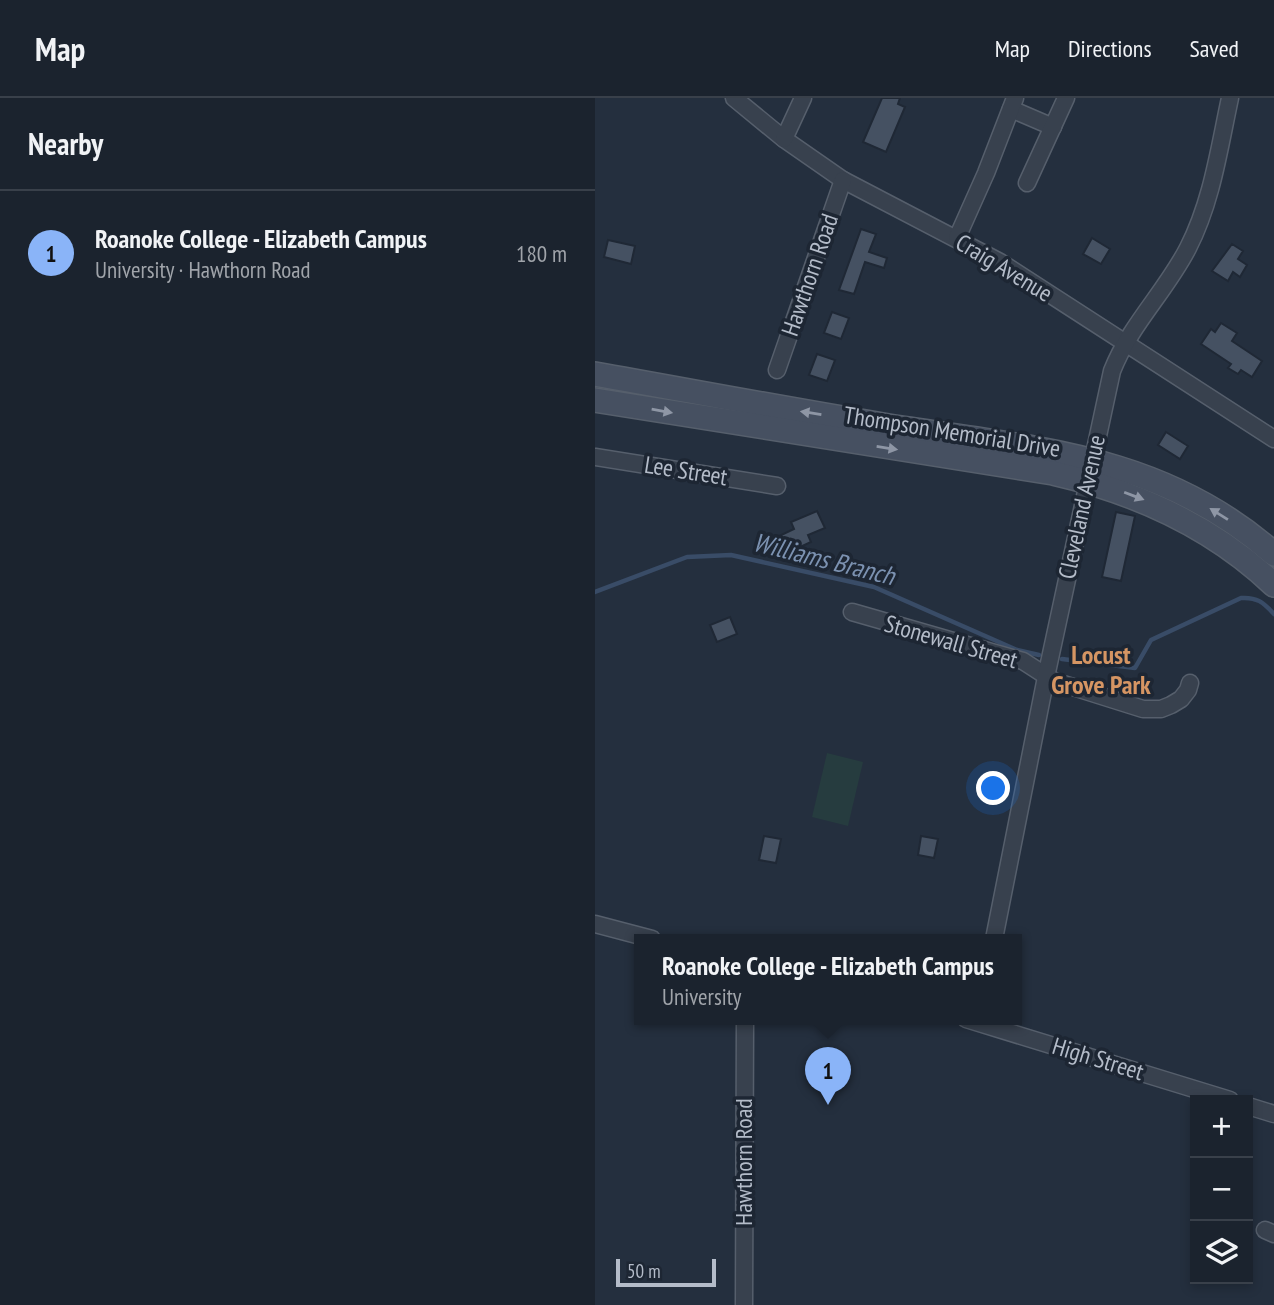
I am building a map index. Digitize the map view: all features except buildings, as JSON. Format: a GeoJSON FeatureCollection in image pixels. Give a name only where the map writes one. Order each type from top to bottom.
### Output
{"type":"FeatureCollection","features":[{"type":"Feature","properties":{"kind":"main road","name":"Thompson Memorial Drive"},"geometry":{"type":"LineString","coordinates":[[595,373],[765,405],[1028,446],[1090,470],[1134,496],[1200,529],[1234,551],[1274,584]]}},
{"type":"Feature","properties":{"kind":"main road","name":"Thompson Memorial Drive"},"geometry":{"type":"LineString","coordinates":[[595,400],[1053,473],[1090,470],[1167,486],[1235,524],[1274,554]]}},
{"type":"Feature","properties":{"kind":"street","name":"Craig Avenue"},"geometry":{"type":"LineString","coordinates":[[734,98],[784,139],[843,180],[1000,262],[1274,439]]}},
{"type":"Feature","properties":{"kind":"street"},"geometry":{"type":"LineString","coordinates":[[784,139],[803,98]]}},
{"type":"Feature","properties":{"kind":"street"},"geometry":{"type":"LineString","coordinates":[[1027,183],[1066,98]]}},
{"type":"Feature","properties":{"kind":"street","name":"Cleveland Avenue"},"geometry":{"type":"LineString","coordinates":[[995,934],[1046,677],[1112,371],[1125,343],[1187,250],[1200,222],[1209,198],[1230,98]]}},
{"type":"Feature","properties":{"kind":"street"},"geometry":{"type":"LineString","coordinates":[[957,238],[1013,104],[1053,127]]}},
{"type":"Feature","properties":{"kind":"street","name":"Hawthorn Road"},"geometry":{"type":"LineString","coordinates":[[776,370],[843,180]]}},
{"type":"Feature","properties":{"kind":"street","name":"Lee Street"},"geometry":{"type":"LineString","coordinates":[[595,457],[777,486]]}},
{"type":"Feature","properties":{"kind":"street","name":"Stonewall Street"},"geometry":{"type":"LineString","coordinates":[[852,612],[1023,661],[1054,681],[1152,710],[1181,699],[1190,683]]}},
{"type":"Feature","properties":{"kind":"street"},"geometry":{"type":"LineString","coordinates":[[595,924],[634,934]]}},
{"type":"Feature","properties":{"kind":"street","name":"Hawthorn Road"},"geometry":{"type":"LineString","coordinates":[[744,1305],[745,1025]]}},
{"type":"Feature","properties":{"kind":"street","name":"High Street"},"geometry":{"type":"LineString","coordinates":[[990,1025],[1214,1095]]}},
{"type":"Feature","properties":{"kind":"street"},"geometry":{"type":"LineString","coordinates":[[1253,1108],[1274,1114]]}},
{"type":"Feature","properties":{"kind":"green space"},"geometry":{"type":"Polygon","coordinates":[[[827,753],[863,762],[848,826],[812,817],[827,753]]]}},
{"type":"Feature","properties":{"kind":"waterway","name":"Williams Branch"},"geometry":{"type":"LineString","coordinates":[[595,592],[687,557],[731,555],[874,587],[1017,650],[1039,655]]}},
{"type":"Feature","properties":{"kind":"waterway","name":"Williams Branch"},"geometry":{"type":"LineString","coordinates":[[1062,659],[1135,668],[1151,640],[1241,598],[1259,601],[1274,614]]}},
{"type":"Feature","properties":{"kind":"place","name":"Roanoke College - Elizabeth Campus"},"geometry":{"type":"Point","coordinates":[828,1105]}},
{"type":"Feature","properties":{"kind":"district","name":"Locust Grove Park"},"geometry":{"type":"Point","coordinates":[1101,670]}}]}
